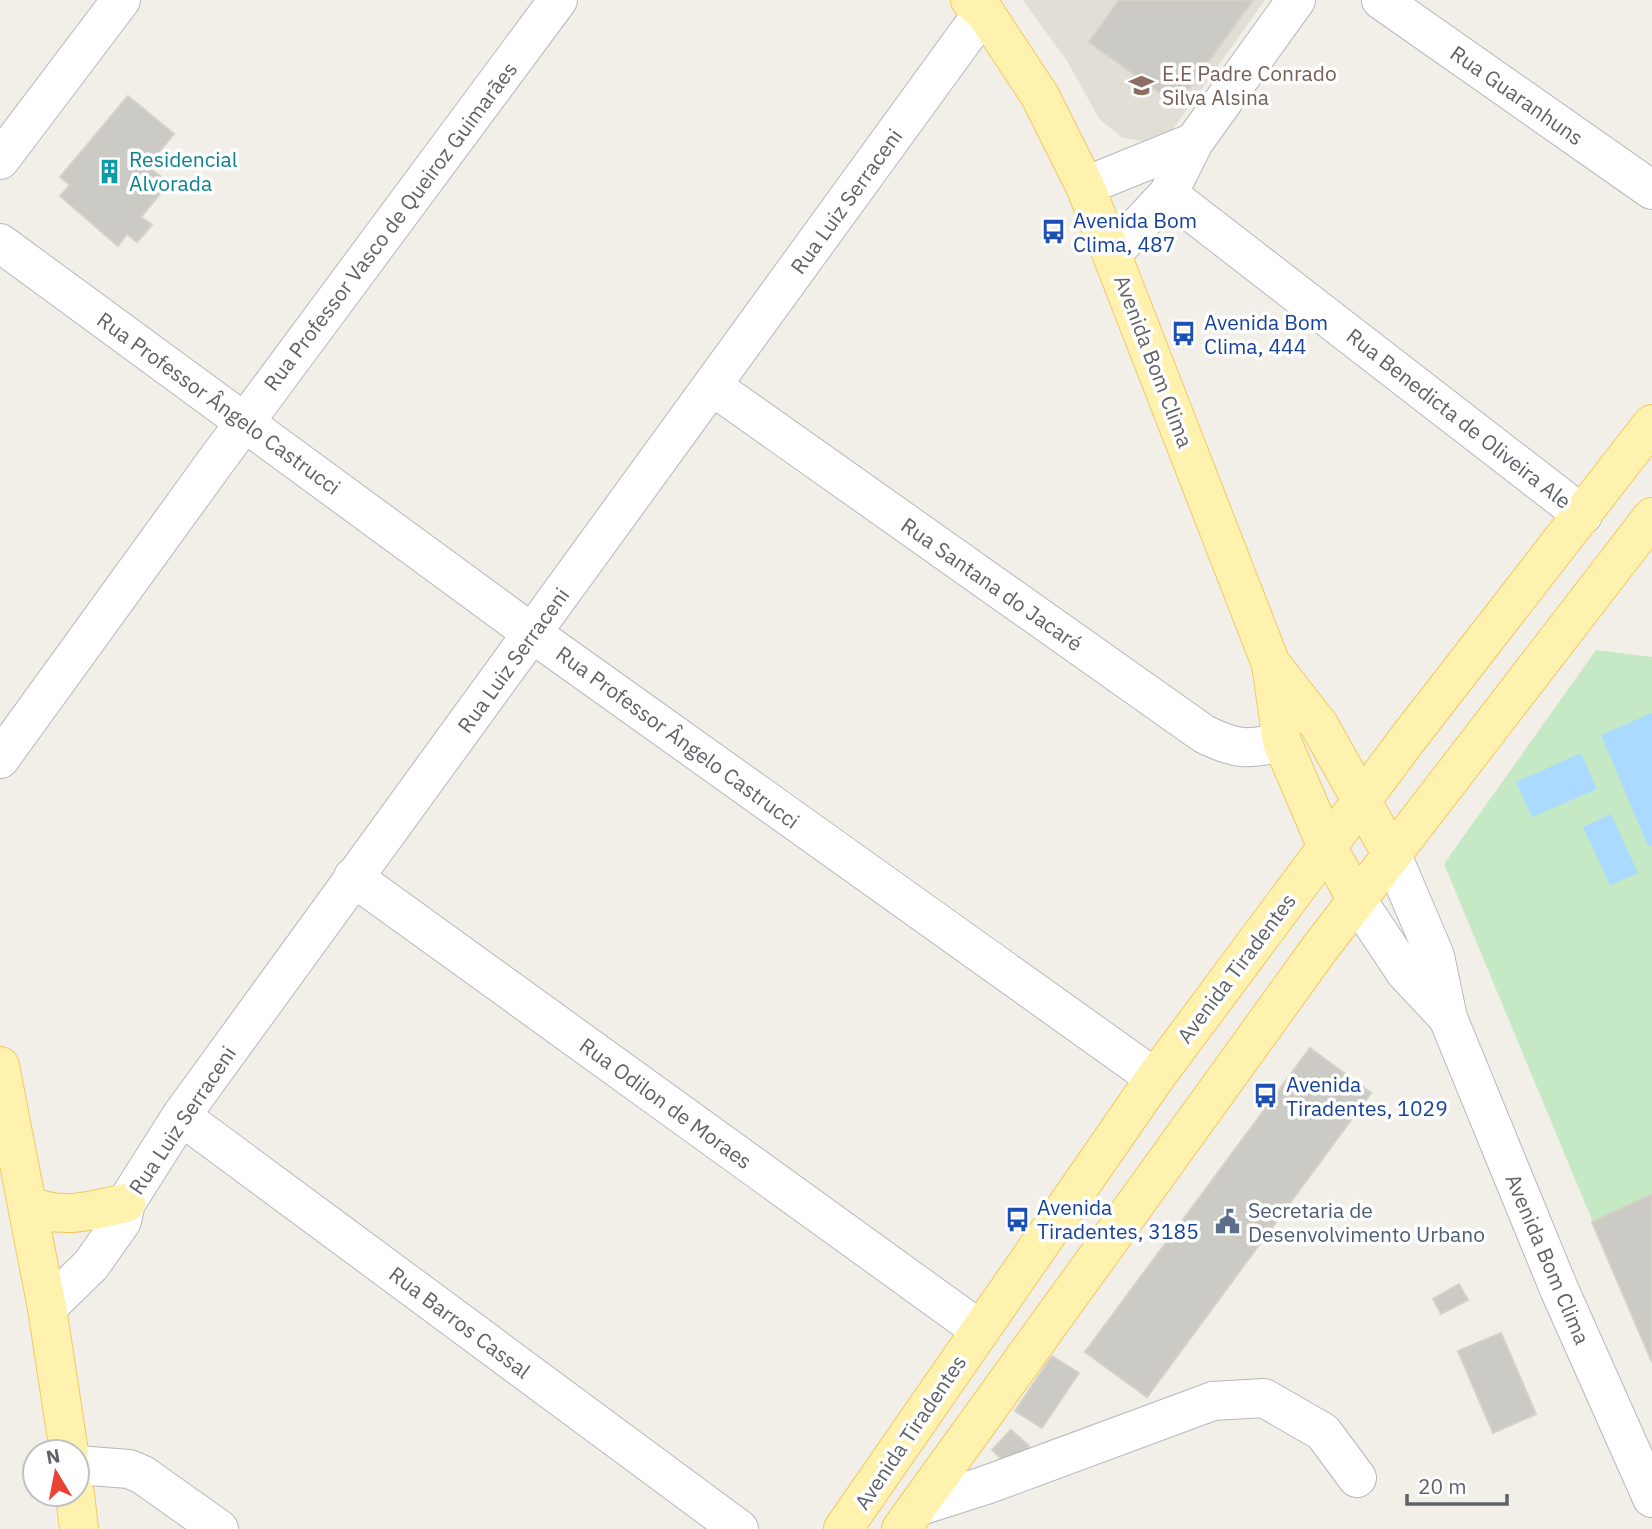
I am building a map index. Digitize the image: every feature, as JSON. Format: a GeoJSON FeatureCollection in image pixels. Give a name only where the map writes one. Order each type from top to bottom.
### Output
{"type":"FeatureCollection","features":[{"type":"Feature","properties":{"kind":"main road","name":"Avenida Bom Clima"},"geometry":{"type":"LineString","coordinates":[[977,6],[1040,96],[1085,186],[1270,664],[1282,742],[1327,847],[1357,900]]}},
{"type":"Feature","properties":{"kind":"main road","name":"Avenida Tiradentes"},"geometry":{"type":"LineString","coordinates":[[843,1529],[1155,1078],[1363,799],[1652,424]]}},
{"type":"Feature","properties":{"kind":"main road"},"geometry":{"type":"LineString","coordinates":[[909,1518],[1357,900],[1650,531]]}},
{"type":"Feature","properties":{"kind":"main road","name":"Avenida Bom Clima"},"geometry":{"type":"LineString","coordinates":[[1270,664],[1319,725],[1363,799],[1392,855]]}},
{"type":"Feature","properties":{"kind":"main road"},"geometry":{"type":"LineString","coordinates":[[1,1073],[47,1308],[67,1438]]}},
{"type":"Feature","properties":{"kind":"main road"},"geometry":{"type":"LineString","coordinates":[[27,1205],[43,1212],[77,1214],[126,1203]]}},
{"type":"Feature","properties":{"kind":"main road"},"geometry":{"type":"LineString","coordinates":[[76,1508],[78,1529]]}},
{"type":"Feature","properties":{"kind":"street"},"geometry":{"type":"LineString","coordinates":[[0,160],[121,0]]}},
{"type":"Feature","properties":{"kind":"street","name":"Rua Professor Vasco de Queiroz Guimarães"},"geometry":{"type":"LineString","coordinates":[[0,759],[245,422],[558,0]]}},
{"type":"Feature","properties":{"kind":"street"},"geometry":{"type":"LineString","coordinates":[[1112,254],[1168,194],[1195,142],[1296,0]]}},
{"type":"Feature","properties":{"kind":"street","name":"Rua Guaranhuns"},"geometry":{"type":"LineString","coordinates":[[1381,0],[1652,190]]}},
{"type":"Feature","properties":{"kind":"street","name":"Rua Luiz Serraceni"},"geometry":{"type":"LineString","coordinates":[[47,1308],[91,1265],[122,1221],[126,1203],[181,1116],[712,386],[977,6]]}},
{"type":"Feature","properties":{"kind":"street"},"geometry":{"type":"LineString","coordinates":[[1085,186],[1195,142]]}},
{"type":"Feature","properties":{"kind":"street","name":"Rua Benedicta de Oliveira Ale"},"geometry":{"type":"LineString","coordinates":[[1168,194],[1583,514]]}},
{"type":"Feature","properties":{"kind":"street","name":"Rua Professor Ângelo Castrucci"},"geometry":{"type":"LineString","coordinates":[[0,243],[533,634],[1155,1078]]}},
{"type":"Feature","properties":{"kind":"street","name":"Rua Santana do Jacaré"},"geometry":{"type":"LineString","coordinates":[[712,386],[1204,734],[1228,746],[1251,749],[1282,742]]}},
{"type":"Feature","properties":{"kind":"street","name":"Avenida Bom Clima"},"geometry":{"type":"LineString","coordinates":[[1392,855],[1435,956],[1448,1018],[1559,1289],[1640,1438],[1652,1498]]}},
{"type":"Feature","properties":{"kind":"street","name":"Rua Odilon de Moraes"},"geometry":{"type":"LineString","coordinates":[[353,877],[980,1329]]}},
{"type":"Feature","properties":{"kind":"street","name":"Avenida Bom Clima"},"geometry":{"type":"LineString","coordinates":[[1357,900],[1405,972],[1448,1018]]}},
{"type":"Feature","properties":{"kind":"street","name":"Rua Barros Cassal"},"geometry":{"type":"LineString","coordinates":[[181,1116],[739,1529]]}},
{"type":"Feature","properties":{"kind":"street"},"geometry":{"type":"LineString","coordinates":[[909,1518],[986,1485],[1213,1401],[1264,1398],[1323,1432],[1357,1478]]}},
{"type":"Feature","properties":{"kind":"street"},"geometry":{"type":"LineString","coordinates":[[91,1466],[129,1469],[143,1475],[219,1529]]}},
{"type":"Feature","properties":{"kind":"shaded area","name":"E.E Padre Conrado Silva Alsina"},"geometry":{"type":"Polygon","coordinates":[[[1023,0],[1265,0],[1173,129],[1143,141],[1123,138],[1100,120],[1067,61],[1023,0]]]}},
{"type":"Feature","properties":{"kind":"green space"},"geometry":{"type":"Polygon","coordinates":[[[1596,650],[1652,657],[1652,1364],[1444,864],[1596,650]]]}},
{"type":"Feature","properties":{"kind":"water"},"geometry":{"type":"Polygon","coordinates":[[[1652,713],[1652,845],[1648,846],[1601,735],[1652,713]]]}},
{"type":"Feature","properties":{"kind":"water"},"geometry":{"type":"Polygon","coordinates":[[[1581,753],[1597,789],[1532,817],[1516,782],[1581,753]]]}},
{"type":"Feature","properties":{"kind":"water"},"geometry":{"type":"Polygon","coordinates":[[[1611,814],[1638,873],[1610,885],[1583,827],[1611,814]]]}},
{"type":"Feature","properties":{"kind":"building"},"geometry":{"type":"Polygon","coordinates":[[[1119,0],[1253,0],[1177,105],[1089,42],[1119,0]]]}},
{"type":"Feature","properties":{"kind":"building","name":"Residencial Alvorada"},"geometry":{"type":"Polygon","coordinates":[[[128,96],[174,134],[147,166],[169,183],[141,217],[152,225],[137,242],[127,234],[118,246],[60,196],[70,185],[60,177],[128,96]]]}},
{"type":"Feature","properties":{"kind":"building","name":"Secretaria de Desenvolvimento Urbano"},"geometry":{"type":"Polygon","coordinates":[[[1310,1048],[1371,1093],[1147,1397],[1085,1352],[1310,1048]]]}},
{"type":"Feature","properties":{"kind":"building"},"geometry":{"type":"Polygon","coordinates":[[[1652,1194],[1652,1362],[1592,1222],[1652,1194]]]}},
{"type":"Feature","properties":{"kind":"building"},"geometry":{"type":"Polygon","coordinates":[[[1459,1284],[1468,1300],[1441,1314],[1433,1299],[1459,1284]]]}},
{"type":"Feature","properties":{"kind":"building"},"geometry":{"type":"Polygon","coordinates":[[[1501,1333],[1536,1414],[1493,1433],[1458,1351],[1501,1333]]]}},
{"type":"Feature","properties":{"kind":"building"},"geometry":{"type":"Polygon","coordinates":[[[1052,1356],[1079,1373],[1042,1428],[1015,1411],[1052,1356]]]}},
{"type":"Feature","properties":{"kind":"building"},"geometry":{"type":"Polygon","coordinates":[[[1011,1430],[1029,1446],[1010,1467],[992,1450],[1011,1430]]]}},
{"type":"Feature","properties":{"kind":"place","name":"E.E Padre Conrado Silva Alsina"},"geometry":{"type":"Point","coordinates":[1142,85]}},
{"type":"Feature","properties":{"kind":"place","name":"Residencial Alvorada"},"geometry":{"type":"Point","coordinates":[109,171]}},
{"type":"Feature","properties":{"kind":"place","name":"Avenida Bom Clima, 487"},"geometry":{"type":"Point","coordinates":[1053,232]}},
{"type":"Feature","properties":{"kind":"place","name":"Avenida Bom Clima, 444"},"geometry":{"type":"Point","coordinates":[1184,334]}},
{"type":"Feature","properties":{"kind":"place","name":"Avenida Tiradentes, 1029"},"geometry":{"type":"Point","coordinates":[1266,1096]}},
{"type":"Feature","properties":{"kind":"place","name":"Avenida Tiradentes, 3185"},"geometry":{"type":"Point","coordinates":[1017,1219]}},
{"type":"Feature","properties":{"kind":"place","name":"Secretaria de Desenvolvimento Urbano"},"geometry":{"type":"Point","coordinates":[1228,1222]}}]}
